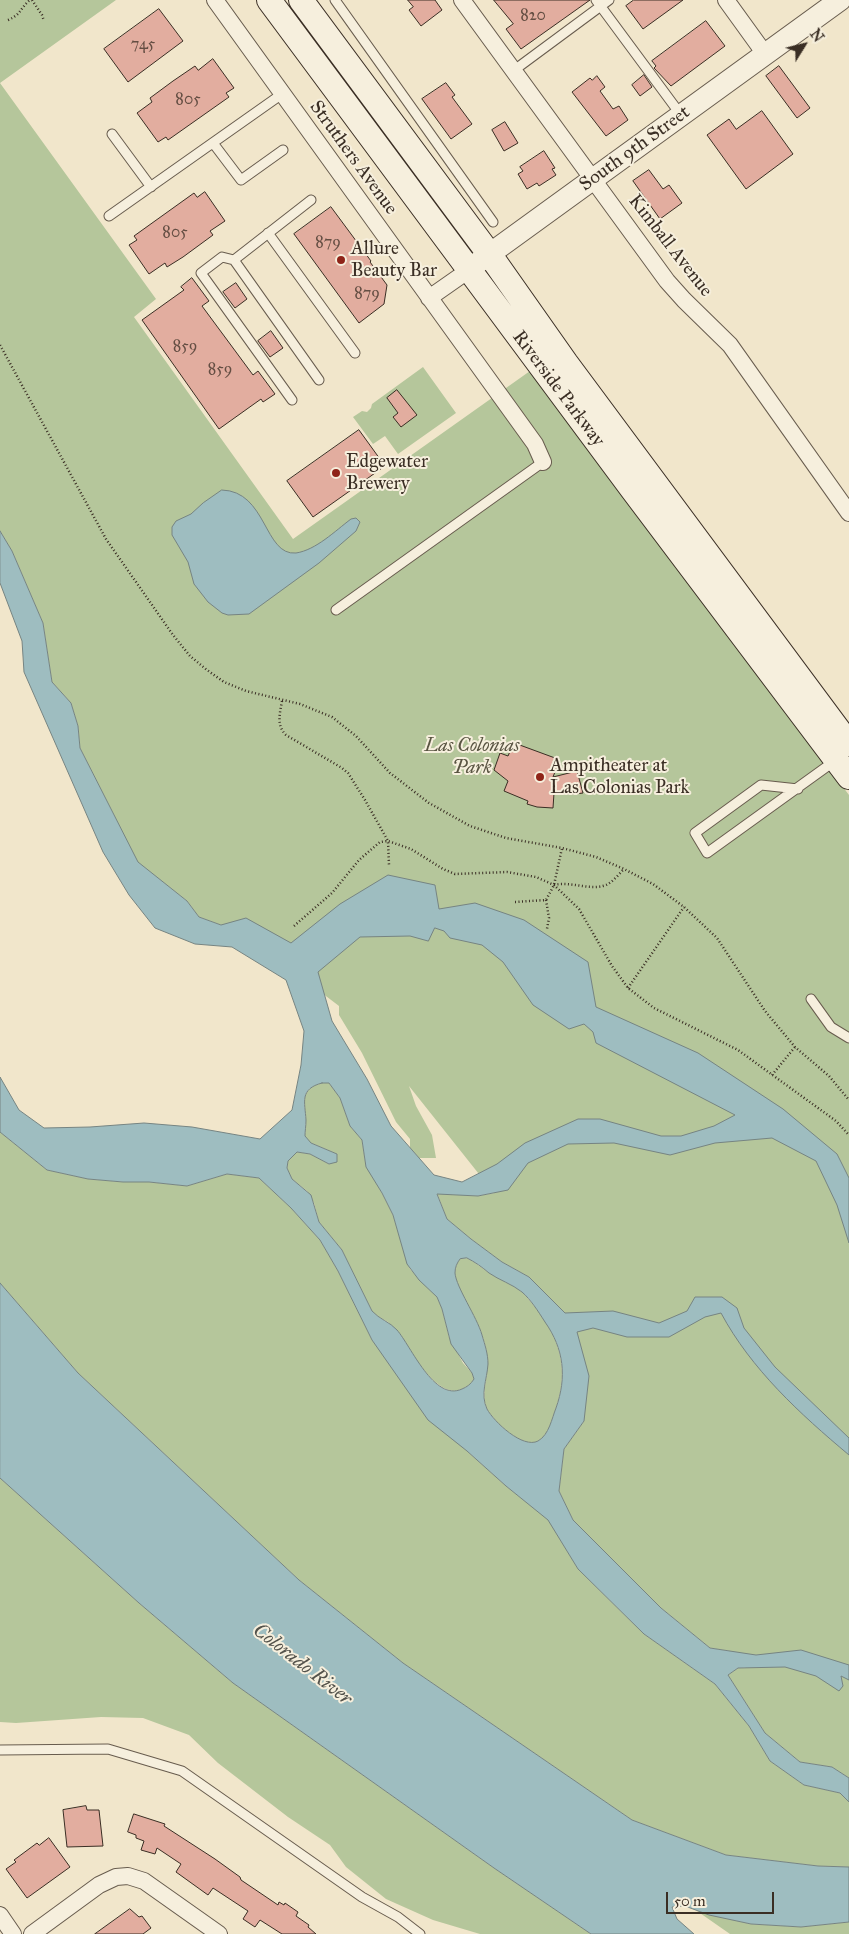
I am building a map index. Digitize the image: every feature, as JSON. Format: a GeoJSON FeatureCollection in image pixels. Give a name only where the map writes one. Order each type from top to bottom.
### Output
{"type":"FeatureCollection","features":[{"type":"Feature","properties":{"kind":"main road","name":"Riverside Parkway"},"geometry":{"type":"LineString","coordinates":[[269,0],[469,270],[845,760]]}},
{"type":"Feature","properties":{"kind":"main road","name":"Riverside Parkway"},"geometry":{"type":"LineString","coordinates":[[301,0],[490,254],[845,760]]}},
{"type":"Feature","properties":{"kind":"street","name":"Struthers Avenue"},"geometry":{"type":"LineString","coordinates":[[215,0],[536,444],[543,462]]}},
{"type":"Feature","properties":{"kind":"street","name":"Kimball Avenue"},"geometry":{"type":"LineString","coordinates":[[462,0],[667,281],[730,345],[849,513]]}},
{"type":"Feature","properties":{"kind":"street"},"geometry":{"type":"LineString","coordinates":[[726,0],[766,54]]}},
{"type":"Feature","properties":{"kind":"street","name":"South 9th Street"},"geometry":{"type":"LineString","coordinates":[[430,298],[840,0]]}},
{"type":"Feature","properties":{"kind":"street"},"geometry":{"type":"LineString","coordinates":[[32,1934],[99,1885],[116,1877],[128,1876],[144,1881],[219,1934]]}},
{"type":"Feature","properties":{"kind":"street"},"geometry":{"type":"LineString","coordinates":[[0,1915],[13,1934]]}},
{"type":"Feature","properties":{"kind":"lane"},"geometry":{"type":"LineString","coordinates":[[335,0],[493,222]]}},
{"type":"Feature","properties":{"kind":"lane"},"geometry":{"type":"LineString","coordinates":[[513,71],[598,3],[609,0]]}},
{"type":"Feature","properties":{"kind":"lane"},"geometry":{"type":"LineString","coordinates":[[598,3],[680,115]]}},
{"type":"Feature","properties":{"kind":"lane"},"geometry":{"type":"LineString","coordinates":[[109,216],[282,94]]}},
{"type":"Feature","properties":{"kind":"lane"},"geometry":{"type":"LineString","coordinates":[[112,134],[151,187]]}},
{"type":"Feature","properties":{"kind":"lane"},"geometry":{"type":"LineString","coordinates":[[214,143],[241,180],[283,150]]}},
{"type":"Feature","properties":{"kind":"lane"},"geometry":{"type":"LineString","coordinates":[[234,260],[311,200]]}},
{"type":"Feature","properties":{"kind":"lane"},"geometry":{"type":"LineString","coordinates":[[268,234],[354,354]]}},
{"type":"Feature","properties":{"kind":"lane"},"geometry":{"type":"LineString","coordinates":[[292,400],[201,274],[222,257],[234,260],[319,380]]}},
{"type":"Feature","properties":{"kind":"lane"},"geometry":{"type":"LineString","coordinates":[[336,610],[543,462]]}},
{"type":"Feature","properties":{"kind":"lane"},"geometry":{"type":"LineString","coordinates":[[798,789],[761,786],[695,834],[706,853],[798,789],[845,760]]}},
{"type":"Feature","properties":{"kind":"lane"},"geometry":{"type":"LineString","coordinates":[[811,999],[830,1027],[849,1038]]}},
{"type":"Feature","properties":{"kind":"lane"},"geometry":{"type":"LineString","coordinates":[[0,1750],[108,1749],[182,1771],[354,1891],[398,1917],[420,1934]]}},
{"type":"Feature","properties":{"kind":"path"},"geometry":{"type":"LineString","coordinates":[[8,20],[19,15],[26,3],[31,0],[44,21]]}},
{"type":"Feature","properties":{"kind":"path"},"geometry":{"type":"LineString","coordinates":[[0,345],[106,539],[173,635],[190,656],[224,682],[282,701],[300,704],[332,718],[356,736],[390,773],[429,803],[470,826],[506,838],[562,848],[596,857],[653,884],[684,907],[717,938],[765,1011],[795,1048],[829,1076],[849,1100]]}},
{"type":"Feature","properties":{"kind":"path"},"geometry":{"type":"LineString","coordinates":[[282,701],[279,724],[281,730],[286,735],[348,773],[366,800],[388,841],[389,865]]}},
{"type":"Feature","properties":{"kind":"path"},"geometry":{"type":"LineString","coordinates":[[294,926],[332,893],[359,860],[380,842],[388,841],[411,849],[443,869],[455,874],[507,872],[536,878],[554,885],[579,909],[612,966],[628,988],[654,1008],[738,1050],[836,1122],[849,1135]]}},
{"type":"Feature","properties":{"kind":"path"},"geometry":{"type":"LineString","coordinates":[[548,929],[549,918],[546,900],[554,885],[562,848]]}},
{"type":"Feature","properties":{"kind":"path"},"geometry":{"type":"LineString","coordinates":[[554,885],[601,886],[610,882],[624,869]]}},
{"type":"Feature","properties":{"kind":"path"},"geometry":{"type":"LineString","coordinates":[[515,902],[546,900]]}},
{"type":"Feature","properties":{"kind":"path"},"geometry":{"type":"LineString","coordinates":[[628,988],[684,907]]}},
{"type":"Feature","properties":{"kind":"path"},"geometry":{"type":"LineString","coordinates":[[772,1074],[795,1048]]}},
{"type":"Feature","properties":{"kind":"green space"},"geometry":{"type":"Polygon","coordinates":[[[0,0],[116,0],[0,83],[0,0]]]}},
{"type":"Feature","properties":{"kind":"green space","name":"Las Colonias Park"},"geometry":{"type":"Polygon","coordinates":[[[0,83],[156,299],[134,317],[293,539],[530,371],[849,795],[849,1778],[832,1767],[800,1762],[765,1733],[728,1675],[738,1668],[746,1668],[729,1651],[710,1648],[661,1608],[573,1520],[559,1491],[564,1449],[584,1421],[542,1291],[529,1277],[502,1262],[447,1219],[437,1193],[478,1196],[494,1193],[409,1086],[416,1106],[432,1135],[436,1158],[419,1158],[410,1148],[410,1139],[396,1122],[362,1053],[339,1015],[339,1006],[259,945],[221,925],[199,917],[187,901],[138,863],[80,748],[78,726],[71,703],[52,682],[43,623],[12,551],[0,531],[0,83]]]}},
{"type":"Feature","properties":{"kind":"green space"},"geometry":{"type":"Polygon","coordinates":[[[423,367],[456,413],[398,454],[385,436],[373,444],[353,417],[362,411],[367,412],[372,404],[423,367]]]}},
{"type":"Feature","properties":{"kind":"green space"},"geometry":{"type":"Polygon","coordinates":[[[322,1083],[329,1083],[340,1098],[350,1126],[362,1140],[365,1160],[393,1215],[410,1269],[437,1297],[449,1337],[463,1363],[472,1373],[474,1379],[462,1389],[451,1390],[441,1386],[421,1366],[388,1322],[372,1311],[342,1250],[319,1222],[314,1203],[307,1191],[292,1179],[287,1168],[288,1161],[297,1152],[310,1154],[329,1164],[337,1154],[311,1143],[305,1137],[305,1097],[310,1089],[322,1083]]]}},
{"type":"Feature","properties":{"kind":"green space"},"geometry":{"type":"Polygon","coordinates":[[[0,1132],[47,1170],[88,1179],[187,1186],[227,1174],[259,1178],[291,1208],[320,1240],[338,1271],[372,1340],[467,1451],[506,1486],[549,1520],[578,1569],[644,1634],[715,1684],[749,1726],[770,1761],[804,1785],[840,1793],[849,1802],[849,1867],[818,1866],[726,1855],[632,1820],[403,1663],[299,1580],[78,1373],[0,1283],[0,1132]]]}},
{"type":"Feature","properties":{"kind":"green space"},"geometry":{"type":"Polygon","coordinates":[[[467,1258],[522,1292],[541,1315],[554,1337],[561,1360],[562,1383],[550,1426],[545,1435],[538,1441],[525,1441],[509,1433],[496,1421],[485,1404],[486,1347],[455,1273],[456,1265],[460,1259],[467,1258]]]}},
{"type":"Feature","properties":{"kind":"green space"},"geometry":{"type":"Polygon","coordinates":[[[0,1478],[139,1603],[233,1683],[494,1868],[591,1934],[480,1934],[433,1920],[386,1899],[346,1867],[330,1845],[288,1817],[218,1763],[189,1735],[143,1718],[101,1717],[16,1723],[0,1722],[0,1478]]]}},
{"type":"Feature","properties":{"kind":"green space"},"geometry":{"type":"Polygon","coordinates":[[[697,1911],[751,1924],[801,1927],[849,1922],[849,1934],[730,1934],[697,1911]]]}},
{"type":"Feature","properties":{"kind":"water"},"geometry":{"type":"Polygon","coordinates":[[[222,490],[237,493],[248,501],[257,511],[277,545],[285,551],[296,553],[311,548],[351,519],[356,518],[360,522],[356,531],[319,563],[249,614],[228,615],[222,613],[208,602],[194,584],[188,562],[172,535],[172,527],[176,521],[191,514],[222,490]]]}},
{"type":"Feature","properties":{"kind":"water"},"geometry":{"type":"Polygon","coordinates":[[[0,531],[12,551],[43,623],[52,682],[71,703],[78,726],[80,748],[138,862],[187,901],[199,917],[221,925],[246,918],[291,943],[340,904],[388,875],[435,885],[439,909],[475,903],[524,920],[588,962],[596,1007],[698,1053],[783,1109],[837,1154],[849,1178],[849,1243],[837,1205],[816,1161],[772,1138],[715,1143],[670,1155],[614,1143],[568,1144],[528,1163],[508,1190],[478,1196],[437,1194],[447,1219],[502,1262],[529,1277],[565,1313],[613,1311],[659,1323],[687,1311],[695,1297],[722,1297],[737,1308],[744,1328],[775,1367],[849,1438],[849,1455],[778,1390],[747,1353],[721,1313],[705,1317],[669,1337],[627,1337],[593,1328],[577,1332],[589,1376],[584,1421],[564,1449],[559,1491],[573,1520],[661,1608],[710,1648],[756,1655],[801,1650],[849,1665],[849,1680],[841,1676],[843,1686],[839,1691],[816,1676],[785,1667],[738,1668],[728,1675],[765,1733],[800,1762],[832,1767],[849,1778],[849,1802],[840,1793],[804,1785],[770,1761],[749,1726],[715,1684],[644,1634],[578,1569],[548,1520],[428,1420],[372,1340],[338,1271],[320,1240],[291,1208],[259,1178],[227,1174],[187,1186],[88,1179],[47,1170],[0,1132],[0,1077],[19,1110],[44,1128],[144,1123],[192,1127],[260,1139],[292,1110],[301,1065],[304,1031],[286,980],[232,947],[195,944],[155,928],[129,895],[103,852],[24,672],[22,641],[0,583],[0,531]],[[435,928],[428,941],[410,936],[360,937],[318,972],[332,1021],[367,1079],[391,1126],[434,1175],[462,1182],[497,1164],[525,1143],[578,1119],[600,1119],[661,1136],[681,1136],[714,1126],[735,1115],[596,1043],[593,1032],[584,1024],[569,1029],[533,1005],[503,962],[482,945],[450,938],[444,931],[435,928]],[[329,1083],[310,1089],[305,1097],[305,1136],[311,1143],[337,1154],[337,1162],[329,1164],[310,1154],[297,1152],[288,1161],[287,1168],[292,1179],[311,1195],[319,1222],[342,1250],[372,1311],[397,1330],[424,1370],[442,1388],[452,1391],[462,1389],[474,1379],[472,1373],[451,1344],[437,1297],[419,1280],[407,1264],[393,1215],[366,1167],[362,1140],[350,1126],[340,1098],[329,1083]],[[467,1258],[460,1259],[455,1269],[456,1279],[479,1328],[487,1353],[488,1364],[484,1398],[487,1409],[509,1433],[525,1441],[538,1441],[545,1435],[550,1426],[562,1385],[562,1364],[556,1342],[537,1310],[522,1292],[467,1258]]]}},
{"type":"Feature","properties":{"kind":"water","name":"Colorado River"},"geometry":{"type":"Polygon","coordinates":[[[0,1283],[78,1373],[299,1580],[403,1663],[632,1820],[726,1855],[818,1866],[849,1867],[849,1922],[801,1927],[751,1924],[709,1915],[685,1906],[672,1907],[677,1919],[694,1934],[591,1934],[494,1868],[233,1683],[139,1603],[0,1478],[0,1283]]]}},
{"type":"Feature","properties":{"kind":"building"},"geometry":{"type":"Polygon","coordinates":[[[408,0],[435,0],[442,10],[421,26],[409,10],[413,7],[408,0]]]}},
{"type":"Feature","properties":{"kind":"building"},"geometry":{"type":"Polygon","coordinates":[[[494,0],[590,0],[521,49],[506,29],[513,24],[494,0]]]}},
{"type":"Feature","properties":{"kind":"building"},"geometry":{"type":"Polygon","coordinates":[[[634,0],[683,0],[643,29],[626,6],[634,0]]]}},
{"type":"Feature","properties":{"kind":"building"},"geometry":{"type":"Polygon","coordinates":[[[159,9],[183,41],[128,82],[104,49],[159,9]]]}},
{"type":"Feature","properties":{"kind":"building"},"geometry":{"type":"Polygon","coordinates":[[[706,21],[725,46],[671,86],[654,68],[656,66],[652,61],[706,21]]]}},
{"type":"Feature","properties":{"kind":"building"},"geometry":{"type":"Polygon","coordinates":[[[213,59],[234,88],[226,93],[229,97],[168,140],[166,137],[158,142],[137,113],[152,102],[150,98],[173,81],[195,66],[198,70],[213,59]]]}},
{"type":"Feature","properties":{"kind":"building"},"geometry":{"type":"Polygon","coordinates":[[[779,66],[810,108],[797,118],[766,76],[779,66]]]}},
{"type":"Feature","properties":{"kind":"building"},"geometry":{"type":"Polygon","coordinates":[[[644,75],[652,87],[640,96],[632,85],[644,75]]]}},
{"type":"Feature","properties":{"kind":"building"},"geometry":{"type":"Polygon","coordinates":[[[597,76],[605,87],[600,91],[613,109],[619,106],[628,120],[606,136],[572,92],[590,78],[592,80],[597,76]]]}},
{"type":"Feature","properties":{"kind":"building"},"geometry":{"type":"Polygon","coordinates":[[[446,83],[455,95],[452,97],[472,124],[451,139],[422,99],[446,83]]]}},
{"type":"Feature","properties":{"kind":"building"},"geometry":{"type":"Polygon","coordinates":[[[762,111],[793,154],[746,189],[707,135],[729,119],[736,129],[762,111]]]}},
{"type":"Feature","properties":{"kind":"building"},"geometry":{"type":"Polygon","coordinates":[[[505,122],[518,143],[504,151],[492,130],[505,122]]]}},
{"type":"Feature","properties":{"kind":"building"},"geometry":{"type":"Polygon","coordinates":[[[544,151],[555,168],[552,169],[556,175],[539,186],[537,183],[527,189],[518,174],[523,171],[520,167],[544,151]]]}},
{"type":"Feature","properties":{"kind":"building"},"geometry":{"type":"Polygon","coordinates":[[[649,170],[663,189],[669,185],[682,203],[660,219],[633,181],[649,170]]]}},
{"type":"Feature","properties":{"kind":"building"},"geometry":{"type":"Polygon","coordinates":[[[205,192],[225,221],[210,231],[213,235],[183,257],[167,267],[165,263],[149,274],[129,245],[137,240],[134,236],[194,193],[197,197],[205,192]]]}},
{"type":"Feature","properties":{"kind":"building"},"geometry":{"type":"Polygon","coordinates":[[[331,207],[387,285],[384,304],[359,323],[294,234],[331,207]]]}},
{"type":"Feature","properties":{"kind":"building"},"geometry":{"type":"Polygon","coordinates":[[[192,278],[209,301],[202,306],[253,375],[258,371],[275,394],[263,402],[261,399],[219,429],[142,320],[184,290],[181,287],[192,278]]]}},
{"type":"Feature","properties":{"kind":"building"},"geometry":{"type":"Polygon","coordinates":[[[236,283],[247,299],[235,308],[223,292],[236,283]]]}},
{"type":"Feature","properties":{"kind":"building"},"geometry":{"type":"Polygon","coordinates":[[[271,331],[283,348],[270,357],[258,341],[271,331]]]}},
{"type":"Feature","properties":{"kind":"building"},"geometry":{"type":"Polygon","coordinates":[[[397,390],[417,415],[401,427],[393,417],[398,413],[387,398],[397,390]]]}},
{"type":"Feature","properties":{"kind":"building","name":"Edgewater Brewery"},"geometry":{"type":"Polygon","coordinates":[[[359,430],[385,466],[313,517],[287,481],[359,430]]]}},
{"type":"Feature","properties":{"kind":"building","name":"Ampitheater at Las Colonias Park"},"geometry":{"type":"Polygon","coordinates":[[[517,744],[555,758],[554,762],[558,764],[553,777],[577,771],[583,793],[554,793],[553,808],[527,804],[528,801],[504,791],[508,781],[494,770],[500,753],[508,756],[512,747],[516,748],[517,744]]]}},
{"type":"Feature","properties":{"kind":"building"},"geometry":{"type":"Polygon","coordinates":[[[86,1806],[87,1810],[99,1810],[103,1846],[67,1847],[63,1810],[86,1806]]]}},
{"type":"Feature","properties":{"kind":"building"},"geometry":{"type":"Polygon","coordinates":[[[134,1814],[165,1824],[164,1826],[215,1859],[240,1877],[241,1880],[278,1905],[279,1902],[284,1905],[285,1903],[298,1912],[296,1916],[309,1925],[308,1927],[316,1934],[282,1934],[260,1920],[255,1927],[243,1919],[248,1911],[213,1888],[208,1895],[176,1872],[181,1864],[157,1848],[155,1854],[141,1850],[144,1841],[128,1832],[134,1814]]]}},
{"type":"Feature","properties":{"kind":"building"},"geometry":{"type":"Polygon","coordinates":[[[49,1838],[70,1867],[27,1898],[6,1869],[16,1862],[14,1860],[37,1843],[39,1845],[49,1838]]]}},
{"type":"Feature","properties":{"kind":"building"},"geometry":{"type":"Polygon","coordinates":[[[130,1909],[139,1917],[142,1916],[151,1928],[143,1934],[95,1934],[130,1909]]]}},
{"type":"Feature","properties":{"kind":"place","name":"Allure Beauty Bar"},"geometry":{"type":"Point","coordinates":[341,260]}},
{"type":"Feature","properties":{"kind":"place","name":"Edgewater Brewery"},"geometry":{"type":"Point","coordinates":[336,473]}},
{"type":"Feature","properties":{"kind":"place","name":"Ampitheater at Las Colonias Park"},"geometry":{"type":"Point","coordinates":[540,777]}}]}
